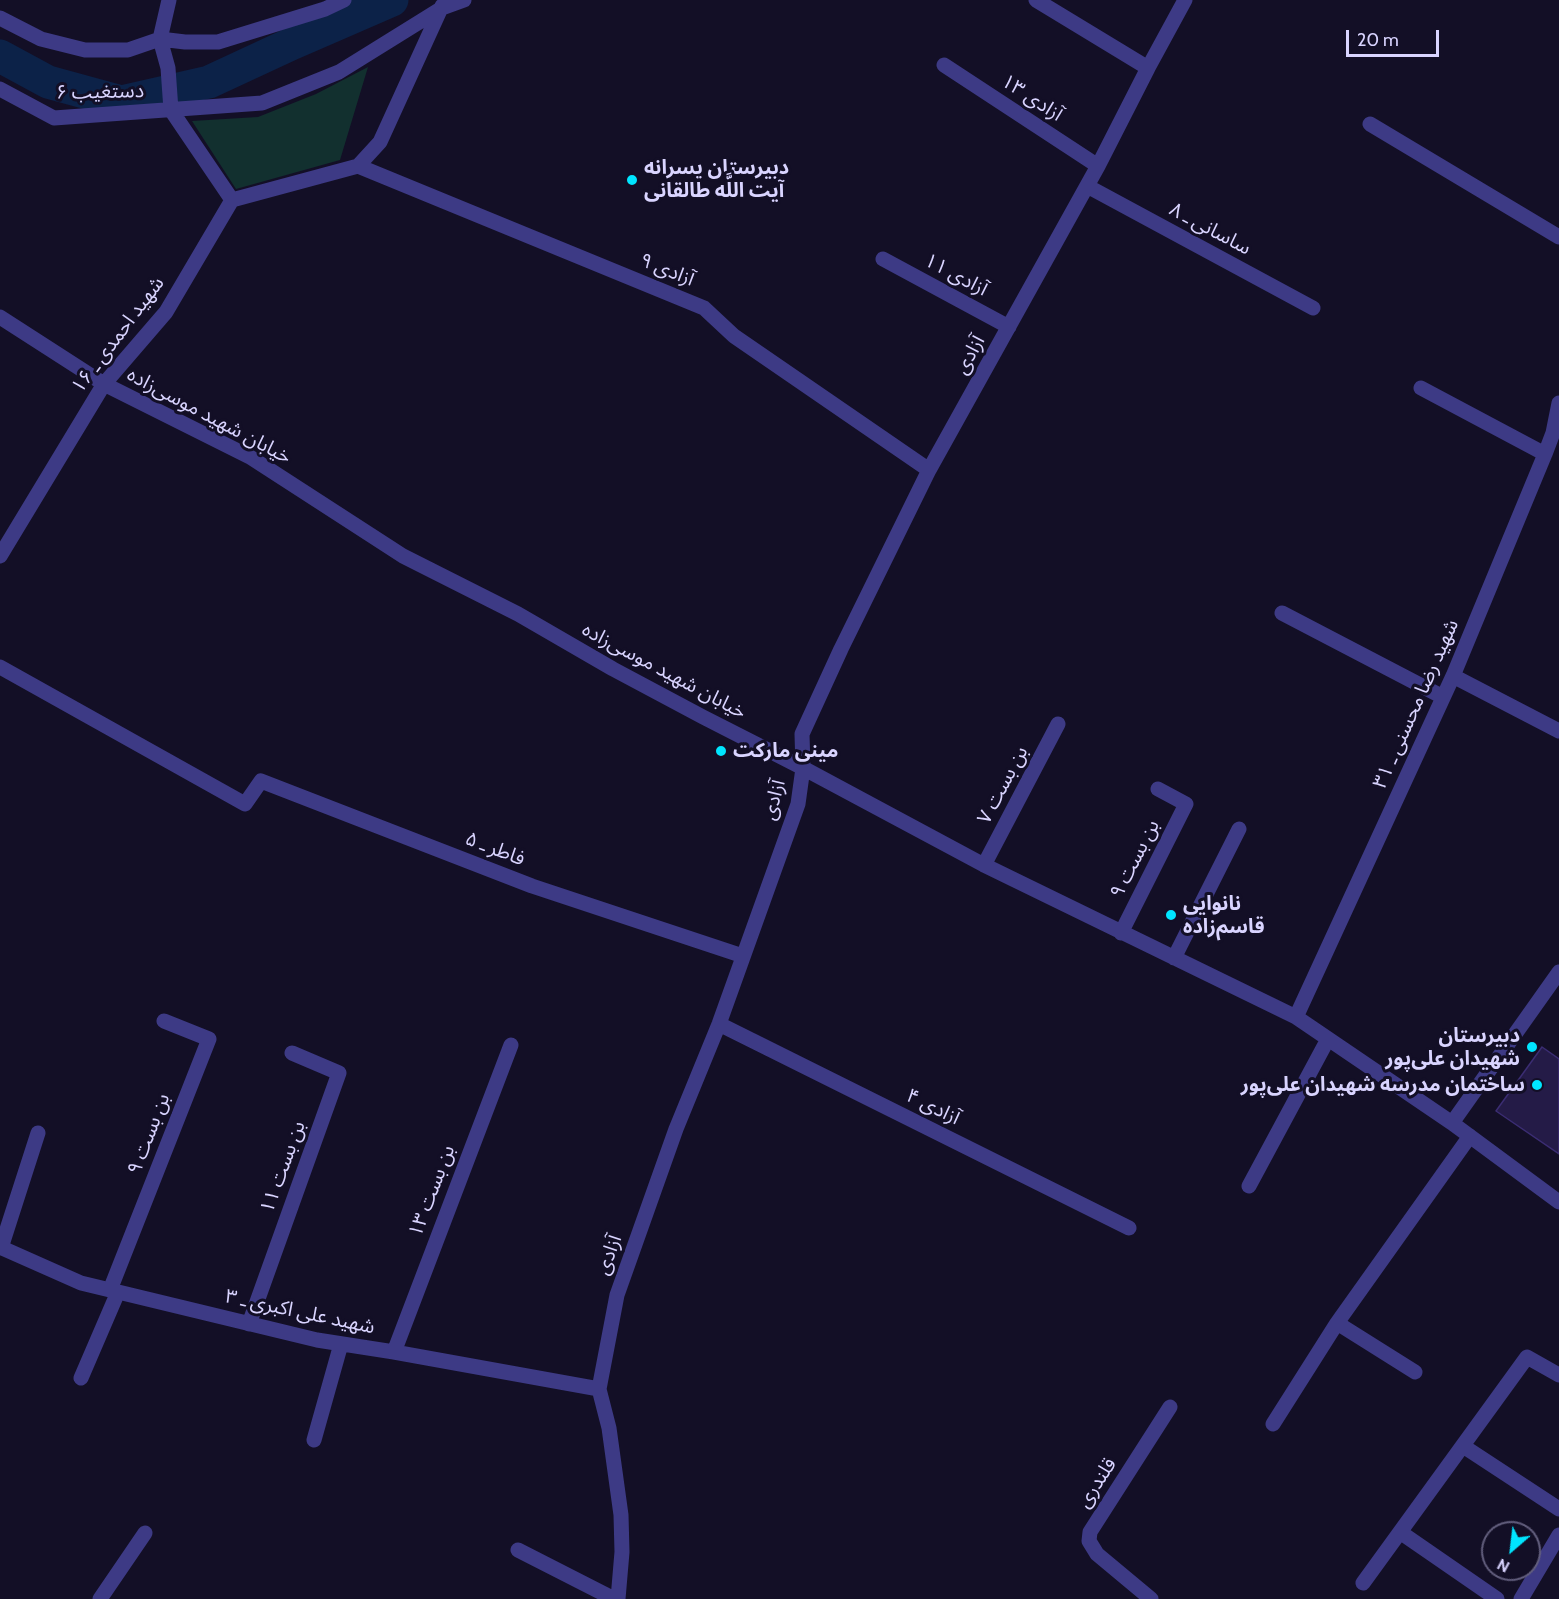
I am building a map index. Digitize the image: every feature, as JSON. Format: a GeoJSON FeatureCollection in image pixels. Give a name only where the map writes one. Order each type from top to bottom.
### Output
{"type":"FeatureCollection","features":[{"type":"Feature","properties":{"kind":"street"},"geometry":{"type":"LineString","coordinates":[[169,0],[160,39],[168,68],[171,110],[232,200],[358,166],[380,142],[442,4]]}},
{"type":"Feature","properties":{"kind":"street"},"geometry":{"type":"LineString","coordinates":[[0,18],[41,39],[85,50],[128,50],[160,39],[218,42],[325,9],[344,0]]}},
{"type":"Feature","properties":{"kind":"street","name":"دستغیب ۶"},"geometry":{"type":"LineString","coordinates":[[0,88],[54,118],[262,103],[339,72],[442,4],[464,0]]}},
{"type":"Feature","properties":{"kind":"street"},"geometry":{"type":"LineString","coordinates":[[1036,0],[1148,68]]}},
{"type":"Feature","properties":{"kind":"street","name":"آزادی"},"geometry":{"type":"LineString","coordinates":[[616,1599],[622,1552],[621,1515],[609,1428],[599,1389],[617,1294],[676,1129],[719,1024],[798,804],[803,768],[802,734],[929,470],[1098,166],[1185,0]]}},
{"type":"Feature","properties":{"kind":"street","name":"آزادی ۱۳"},"geometry":{"type":"LineString","coordinates":[[944,65],[1098,166]]}},
{"type":"Feature","properties":{"kind":"street"},"geometry":{"type":"LineString","coordinates":[[1370,124],[1559,237]]}},
{"type":"Feature","properties":{"kind":"street","name":"آزادی ۹"},"geometry":{"type":"LineString","coordinates":[[358,166],[704,308],[734,336],[929,470]]}},
{"type":"Feature","properties":{"kind":"street","name":"ساسانی ـ ۸"},"geometry":{"type":"LineString","coordinates":[[1087,186],[1313,308]]}},
{"type":"Feature","properties":{"kind":"street","name":"شهید احمدی ـ ۱۶"},"geometry":{"type":"LineString","coordinates":[[0,556],[104,384],[166,312],[232,200]]}},
{"type":"Feature","properties":{"kind":"street","name":"آزادی ۱۱"},"geometry":{"type":"LineString","coordinates":[[883,259],[1009,327]]}},
{"type":"Feature","properties":{"kind":"street","name":"خیابان شهید موسی‌زاده"},"geometry":{"type":"LineString","coordinates":[[0,316],[104,384],[250,457],[403,556],[518,614],[613,669],[984,865],[1296,1017],[1452,1123],[1559,1202]]}},
{"type":"Feature","properties":{"kind":"street"},"geometry":{"type":"LineString","coordinates":[[1421,388],[1545,454]]}},
{"type":"Feature","properties":{"kind":"street","name":"شهید رضا محسنی ـ ۳۱"},"geometry":{"type":"LineString","coordinates":[[1296,1017],[1454,676],[1545,454],[1556,434],[1559,403]]}},
{"type":"Feature","properties":{"kind":"street"},"geometry":{"type":"LineString","coordinates":[[1282,613],[1443,697]]}},
{"type":"Feature","properties":{"kind":"street","name":"فاطر ـ ۵"},"geometry":{"type":"LineString","coordinates":[[0,667],[245,804],[261,781],[532,886],[743,956]]}},
{"type":"Feature","properties":{"kind":"street"},"geometry":{"type":"LineString","coordinates":[[1454,676],[1559,731]]}},
{"type":"Feature","properties":{"kind":"street","name":"بن بست ۷"},"geometry":{"type":"LineString","coordinates":[[984,865],[1058,724]]}},
{"type":"Feature","properties":{"kind":"street","name":"بن بست ۹"},"geometry":{"type":"LineString","coordinates":[[1121,933],[1186,804],[1158,789]]}},
{"type":"Feature","properties":{"kind":"street"},"geometry":{"type":"LineString","coordinates":[[1174,958],[1239,829]]}},
{"type":"Feature","properties":{"kind":"street"},"geometry":{"type":"LineString","coordinates":[[1452,1123],[1559,972]]}},
{"type":"Feature","properties":{"kind":"street","name":"بن بست ۹"},"geometry":{"type":"LineString","coordinates":[[114,1291],[209,1039],[164,1021]]}},
{"type":"Feature","properties":{"kind":"street","name":"آزادی ۴"},"geometry":{"type":"LineString","coordinates":[[719,1024],[1129,1228]]}},
{"type":"Feature","properties":{"kind":"street"},"geometry":{"type":"LineString","coordinates":[[1248,1186],[1328,1039]]}},
{"type":"Feature","properties":{"kind":"street","name":"بن بست ۱۳"},"geometry":{"type":"LineString","coordinates":[[394,1352],[511,1045]]}},
{"type":"Feature","properties":{"kind":"street","name":"بن بست ۱۱"},"geometry":{"type":"LineString","coordinates":[[249,1323],[339,1072],[292,1053]]}},
{"type":"Feature","properties":{"kind":"street"},"geometry":{"type":"LineString","coordinates":[[1,1247],[38,1133]]}},
{"type":"Feature","properties":{"kind":"street"},"geometry":{"type":"LineString","coordinates":[[1274,1424],[1337,1323],[1470,1136]]}},
{"type":"Feature","properties":{"kind":"street","name":"شهید علی اکبری ـ ۳"},"geometry":{"type":"LineString","coordinates":[[1,1247],[81,1283],[317,1340],[599,1389]]}},
{"type":"Feature","properties":{"kind":"street"},"geometry":{"type":"LineString","coordinates":[[81,1378],[114,1291]]}},
{"type":"Feature","properties":{"kind":"street"},"geometry":{"type":"LineString","coordinates":[[1337,1323],[1415,1372]]}},
{"type":"Feature","properties":{"kind":"street"},"geometry":{"type":"LineString","coordinates":[[314,1440],[341,1344]]}},
{"type":"Feature","properties":{"kind":"street"},"geometry":{"type":"LineString","coordinates":[[1363,1583],[1527,1357],[1559,1375]]}},
{"type":"Feature","properties":{"kind":"street","name":"قلندری"},"geometry":{"type":"LineString","coordinates":[[1151,1599],[1097,1554],[1089,1541],[1090,1532],[1170,1407]]}},
{"type":"Feature","properties":{"kind":"street"},"geometry":{"type":"LineString","coordinates":[[1463,1446],[1559,1509]]}},
{"type":"Feature","properties":{"kind":"street"},"geometry":{"type":"LineString","coordinates":[[1400,1532],[1497,1599]]}},
{"type":"Feature","properties":{"kind":"street"},"geometry":{"type":"LineString","coordinates":[[100,1599],[145,1533]]}},
{"type":"Feature","properties":{"kind":"street"},"geometry":{"type":"LineString","coordinates":[[1527,1597],[1559,1535]]}},
{"type":"Feature","properties":{"kind":"street"},"geometry":{"type":"LineString","coordinates":[[518,1550],[616,1599]]}},
{"type":"Feature","properties":{"kind":"green space"},"geometry":{"type":"Polygon","coordinates":[[[368,67],[340,160],[236,189],[192,121],[258,117],[316,94],[368,67]]]}},
{"type":"Feature","properties":{"kind":"building","name":"ساختمان مدرسه شهیدان علی‌پور"},"geometry":{"type":"Polygon","coordinates":[[[1542,1047],[1559,1059],[1559,1154],[1496,1111],[1542,1047]]]}},
{"type":"Feature","properties":{"kind":"waterway"},"geometry":{"type":"LineString","coordinates":[[0,56],[48,82],[121,102],[209,82],[392,0]]}},
{"type":"Feature","properties":{"kind":"place","name":"دبیرستان پسرانه آیت اللَّه طالقانی"},"geometry":{"type":"Point","coordinates":[632,180]}},
{"type":"Feature","properties":{"kind":"place","name":"مینی مارکت"},"geometry":{"type":"Point","coordinates":[721,751]}},
{"type":"Feature","properties":{"kind":"place","name":"نانوایی قاسم‌زاده"},"geometry":{"type":"Point","coordinates":[1171,915]}},
{"type":"Feature","properties":{"kind":"place","name":"دبیرستان شهیدان علی‌پور"},"geometry":{"type":"Point","coordinates":[1532,1047]}},
{"type":"Feature","properties":{"kind":"place","name":"ساختمان مدرسه شهیدان علی‌پور"},"geometry":{"type":"Point","coordinates":[1537,1085]}}]}
